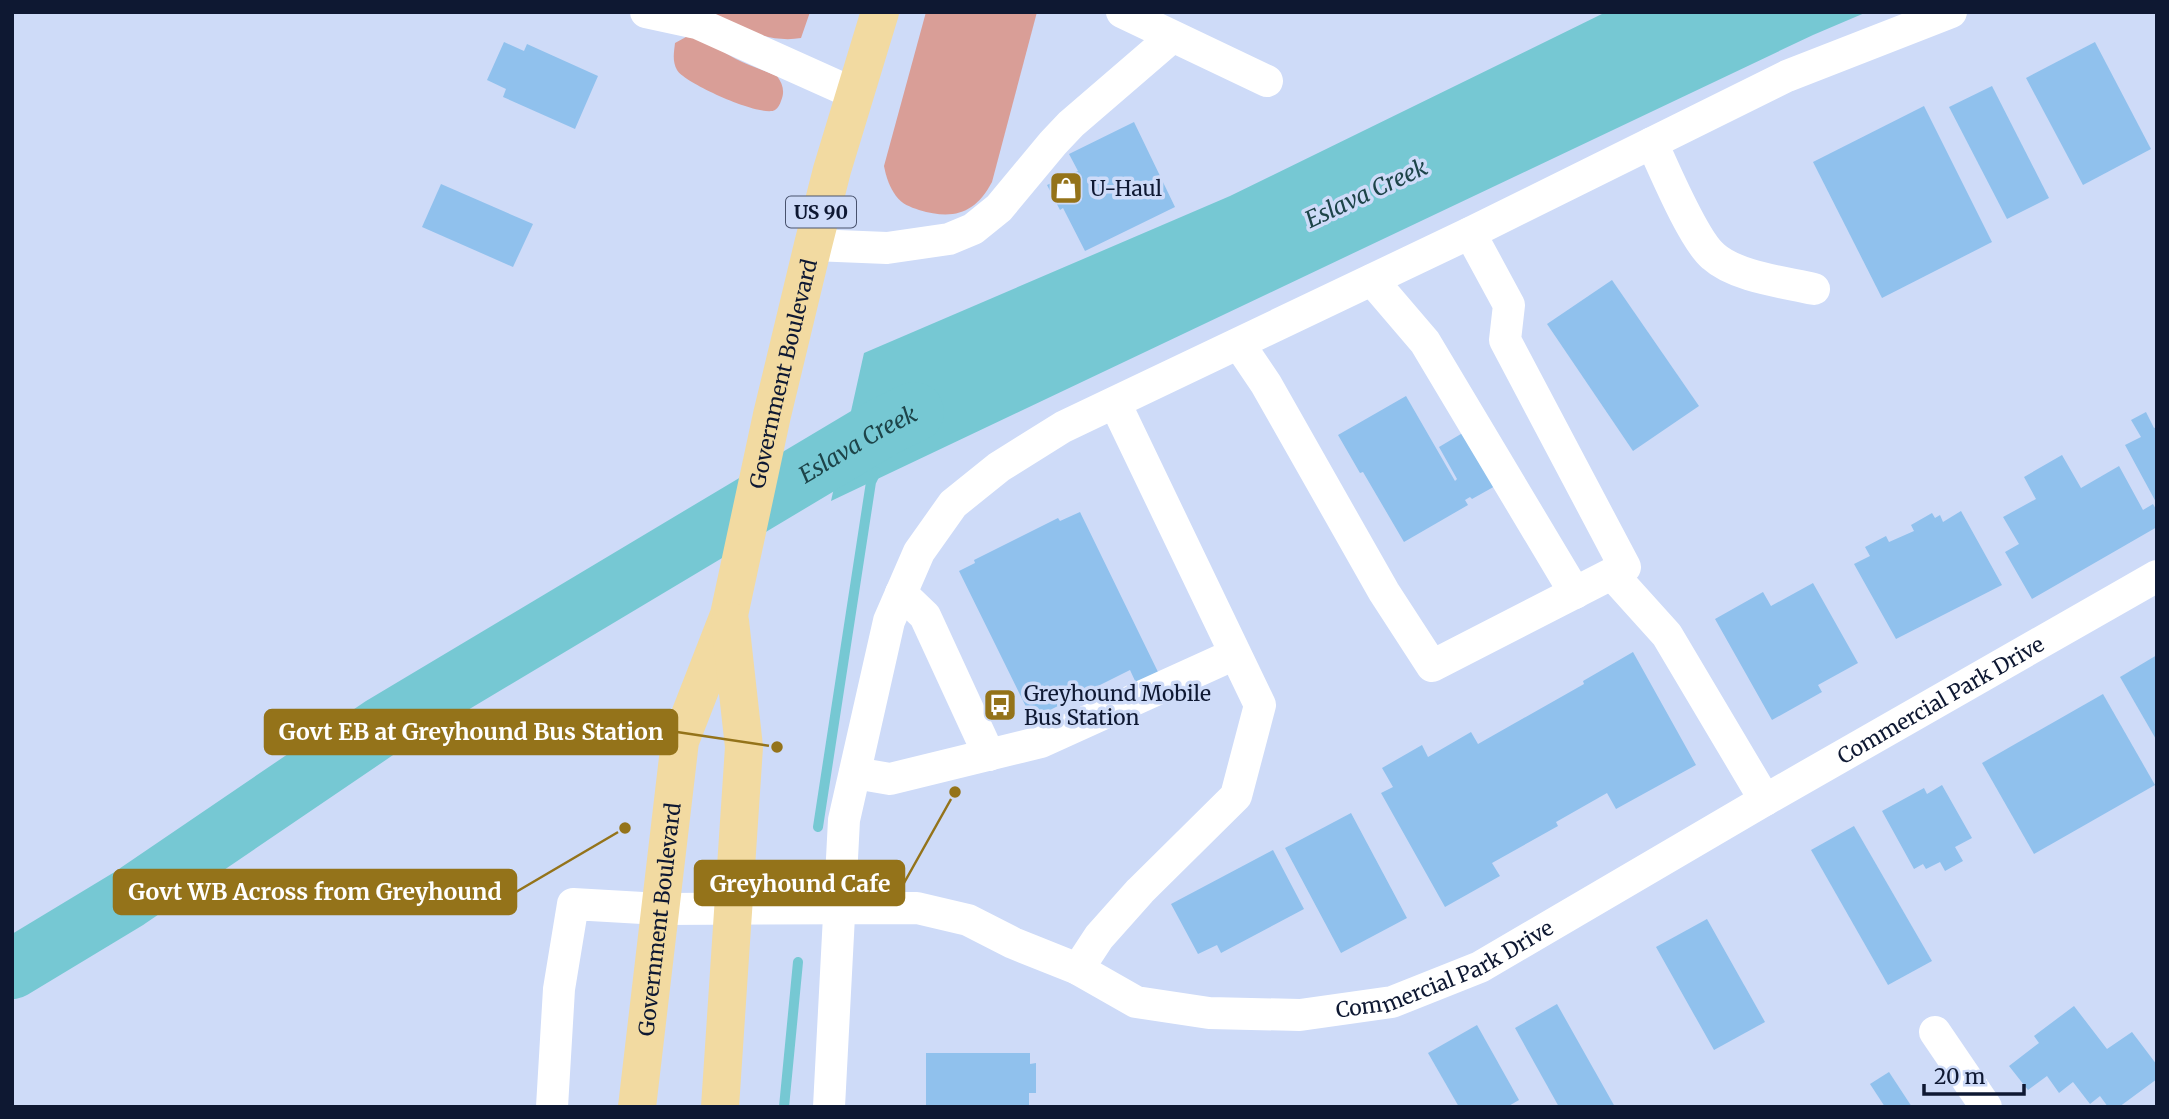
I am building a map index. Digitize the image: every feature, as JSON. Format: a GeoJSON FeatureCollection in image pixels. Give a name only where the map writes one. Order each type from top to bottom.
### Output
{"type":"FeatureCollection","features":[{"type":"Feature","properties":{"kind":"main road","name":"Government Boulevard"},"geometry":{"type":"LineString","coordinates":[[638,1107],[680,741],[729,615],[772,415],[813,245],[880,12]]}},
{"type":"Feature","properties":{"kind":"main road","name":"Government Boulevard"},"geometry":{"type":"LineString","coordinates":[[720,1107],[744,747],[729,615]]}},
{"type":"Feature","properties":{"kind":"street"},"geometry":{"type":"LineString","coordinates":[[646,12],[696,23],[855,94]]}},
{"type":"Feature","properties":{"kind":"street"},"geometry":{"type":"LineString","coordinates":[[1122,12],[1267,82]]}},
{"type":"Feature","properties":{"kind":"street"},"geometry":{"type":"LineString","coordinates":[[829,1107],[844,820],[889,621],[919,552],[953,504],[999,467],[1063,427],[1470,233],[1787,76],[1951,12]]}},
{"type":"Feature","properties":{"kind":"street"},"geometry":{"type":"LineString","coordinates":[[813,245],[887,248],[949,239],[973,229],[999,208],[1072,124],[1172,37]]}},
{"type":"Feature","properties":{"kind":"street"},"geometry":{"type":"LineString","coordinates":[[1652,143],[1704,247],[1714,258],[1748,274],[1814,289]]}},
{"type":"Feature","properties":{"kind":"street"},"geometry":{"type":"LineString","coordinates":[[1239,344],[1266,384],[1384,592],[1432,666],[1625,567],[1505,340],[1509,305],[1470,233]]}},
{"type":"Feature","properties":{"kind":"street"},"geometry":{"type":"LineString","coordinates":[[1372,280],[1425,342],[1575,593]]}},
{"type":"Feature","properties":{"kind":"street"},"geometry":{"type":"LineString","coordinates":[[1079,969],[1099,937],[1140,891],[1236,796],[1260,705],[1115,403]]}},
{"type":"Feature","properties":{"kind":"street"},"geometry":{"type":"LineString","coordinates":[[1612,574],[1667,635],[1765,800]]}},
{"type":"Feature","properties":{"kind":"street","name":"Commercial Park Drive"},"geometry":{"type":"LineString","coordinates":[[552,1107],[559,989],[573,904],[660,909],[917,908],[968,920],[1013,943],[1079,969],[1136,1002],[1209,1013],[1300,1015],[1392,1002],[1480,967],[2157,576]]}},
{"type":"Feature","properties":{"kind":"street"},"geometry":{"type":"LineString","coordinates":[[901,593],[925,616],[989,755]]}},
{"type":"Feature","properties":{"kind":"street"},"geometry":{"type":"LineString","coordinates":[[855,773],[890,779],[1041,742],[1235,654]]}},
{"type":"Feature","properties":{"kind":"street"},"geometry":{"type":"LineString","coordinates":[[1936,1032],[1986,1107]]}},
{"type":"Feature","properties":{"kind":"shaded area"},"geometry":{"type":"Polygon","coordinates":[[[702,12],[810,12],[801,38],[788,39],[763,36],[702,12]]]}},
{"type":"Feature","properties":{"kind":"shaded area"},"geometry":{"type":"Polygon","coordinates":[[[926,12],[1037,12],[992,182],[970,208],[953,214],[916,209],[898,199],[884,166],[926,12]]]}},
{"type":"Feature","properties":{"kind":"shaded area"},"geometry":{"type":"Polygon","coordinates":[[[686,37],[706,42],[777,76],[783,91],[778,107],[767,111],[755,109],[708,90],[683,76],[675,67],[674,53],[675,43],[686,37]]]}},
{"type":"Feature","properties":{"kind":"water"},"geometry":{"type":"Polygon","coordinates":[[[1606,12],[1867,12],[1813,35],[831,501],[864,353],[1230,196],[1606,12]]]}},
{"type":"Feature","properties":{"kind":"building"},"geometry":{"type":"Polygon","coordinates":[[[504,42],[524,51],[527,44],[598,76],[575,129],[503,97],[506,89],[487,80],[504,42]]]}},
{"type":"Feature","properties":{"kind":"building"},"geometry":{"type":"Polygon","coordinates":[[[2095,42],[2151,149],[2083,185],[2026,78],[2095,42]]]}},
{"type":"Feature","properties":{"kind":"building"},"geometry":{"type":"Polygon","coordinates":[[[1992,86],[2049,198],[2007,219],[1949,107],[1992,86]]]}},
{"type":"Feature","properties":{"kind":"building"},"geometry":{"type":"Polygon","coordinates":[[[1924,106],[1992,242],[1882,298],[1813,162],[1924,106]]]}},
{"type":"Feature","properties":{"kind":"building","name":"U-Haul"},"geometry":{"type":"Polygon","coordinates":[[[1134,122],[1175,207],[1085,251],[1063,208],[1060,210],[1047,185],[1078,171],[1069,154],[1134,122]]]}},
{"type":"Feature","properties":{"kind":"building"},"geometry":{"type":"Polygon","coordinates":[[[441,184],[533,224],[513,267],[422,227],[441,184]]]}},
{"type":"Feature","properties":{"kind":"building"},"geometry":{"type":"Polygon","coordinates":[[[1612,280],[1699,406],[1633,451],[1547,324],[1612,280]]]}},
{"type":"Feature","properties":{"kind":"building"},"geometry":{"type":"Polygon","coordinates":[[[1406,396],[1455,481],[1457,479],[1439,447],[1466,431],[1497,485],[1465,500],[1468,505],[1404,542],[1338,435],[1406,396]]]}},
{"type":"Feature","properties":{"kind":"building"},"geometry":{"type":"Polygon","coordinates":[[[2146,412],[2154,428],[2157,427],[2157,504],[2125,445],[2141,437],[2131,420],[2146,412]]]}},
{"type":"Feature","properties":{"kind":"building"},"geometry":{"type":"Polygon","coordinates":[[[2062,455],[2081,488],[2119,466],[2143,510],[2153,504],[2157,511],[2157,527],[2032,599],[2005,552],[2019,544],[2003,517],[2036,499],[2024,477],[2062,455]]]}},
{"type":"Feature","properties":{"kind":"building"},"geometry":{"type":"Polygon","coordinates":[[[1961,511],[2002,585],[1896,639],[1854,564],[1870,556],[1865,547],[1886,536],[1889,542],[1914,531],[1911,525],[1932,513],[1935,518],[1940,515],[1943,522],[1961,511]]]}},
{"type":"Feature","properties":{"kind":"building"},"geometry":{"type":"Polygon","coordinates":[[[1080,512],[1158,672],[1136,683],[1130,670],[1032,719],[959,571],[975,563],[974,560],[1058,518],[1060,521],[1080,512]]]}},
{"type":"Feature","properties":{"kind":"building"},"geometry":{"type":"Polygon","coordinates":[[[1813,583],[1858,663],[1818,685],[1822,692],[1772,720],[1715,619],[1763,592],[1771,606],[1813,583]]]}},
{"type":"Feature","properties":{"kind":"building"},"geometry":{"type":"Polygon","coordinates":[[[1633,652],[1696,765],[1616,809],[1607,793],[1556,822],[1558,826],[1492,863],[1500,876],[1445,907],[1381,793],[1393,787],[1382,768],[1422,745],[1428,757],[1471,732],[1478,744],[1584,684],[1583,681],[1633,652]]]}},
{"type":"Feature","properties":{"kind":"building"},"geometry":{"type":"Polygon","coordinates":[[[2157,655],[2157,741],[2120,677],[2157,655]]]}},
{"type":"Feature","properties":{"kind":"building"},"geometry":{"type":"Polygon","coordinates":[[[2103,694],[2155,785],[2034,854],[1982,763],[2103,694]]]}},
{"type":"Feature","properties":{"kind":"building"},"geometry":{"type":"Polygon","coordinates":[[[1942,785],[1972,838],[1955,847],[1963,861],[1945,871],[1940,862],[1926,869],[1923,864],[1914,869],[1882,811],[1924,788],[1927,794],[1942,785]]]}},
{"type":"Feature","properties":{"kind":"building"},"geometry":{"type":"Polygon","coordinates":[[[1351,813],[1407,918],[1341,953],[1285,848],[1351,813]]]}},
{"type":"Feature","properties":{"kind":"building"},"geometry":{"type":"Polygon","coordinates":[[[1854,826],[1932,961],[1888,985],[1811,850],[1854,826]]]}},
{"type":"Feature","properties":{"kind":"building"},"geometry":{"type":"Polygon","coordinates":[[[1273,850],[1304,909],[1221,953],[1217,945],[1198,954],[1171,904],[1273,850]]]}},
{"type":"Feature","properties":{"kind":"building"},"geometry":{"type":"Polygon","coordinates":[[[1707,919],[1765,1022],[1714,1050],[1656,947],[1707,919]]]}},
{"type":"Feature","properties":{"kind":"building"},"geometry":{"type":"Polygon","coordinates":[[[1557,1004],[1615,1107],[1559,1107],[1515,1028],[1557,1004]]]}},
{"type":"Feature","properties":{"kind":"building"},"geometry":{"type":"Polygon","coordinates":[[[2074,1006],[2107,1049],[2132,1032],[2157,1065],[2157,1079],[2119,1107],[2108,1107],[2100,1096],[2090,1104],[2073,1082],[2059,1093],[2047,1076],[2028,1090],[2009,1066],[2039,1043],[2034,1036],[2074,1006]]]}},
{"type":"Feature","properties":{"kind":"building"},"geometry":{"type":"Polygon","coordinates":[[[1477,1025],[1519,1100],[1507,1107],[1459,1107],[1428,1053],[1477,1025]]]}},
{"type":"Feature","properties":{"kind":"building"},"geometry":{"type":"Polygon","coordinates":[[[926,1053],[1030,1053],[1030,1064],[1036,1063],[1036,1093],[1029,1093],[1029,1107],[926,1107],[926,1053]]]}},
{"type":"Feature","properties":{"kind":"building"},"geometry":{"type":"Polygon","coordinates":[[[1889,1072],[1912,1107],[1885,1107],[1870,1084],[1889,1072]]]}},
{"type":"Feature","properties":{"kind":"waterway","name":"Eslava Creek"},"geometry":{"type":"LineString","coordinates":[[12,969],[128,899],[381,727],[883,427],[914,412]]}},
{"type":"Feature","properties":{"kind":"waterway"},"geometry":{"type":"LineString","coordinates":[[818,827],[871,482],[876,472]]}},
{"type":"Feature","properties":{"kind":"waterway"},"geometry":{"type":"LineString","coordinates":[[784,1107],[798,962]]}},
{"type":"Feature","properties":{"kind":"place","name":"U-Haul"},"geometry":{"type":"Point","coordinates":[1066,188]}},
{"type":"Feature","properties":{"kind":"place","name":"Greyhound Mobile Bus Station"},"geometry":{"type":"Point","coordinates":[1000,705]}},
{"type":"Feature","properties":{"kind":"place","name":"Govt EB at Greyhound Bus Station"},"geometry":{"type":"Point","coordinates":[777,747]}},
{"type":"Feature","properties":{"kind":"place","name":"Greyhound Cafe"},"geometry":{"type":"Point","coordinates":[955,792]}},
{"type":"Feature","properties":{"kind":"place","name":"Govt WB Across from Greyhound"},"geometry":{"type":"Point","coordinates":[625,828]}}]}
